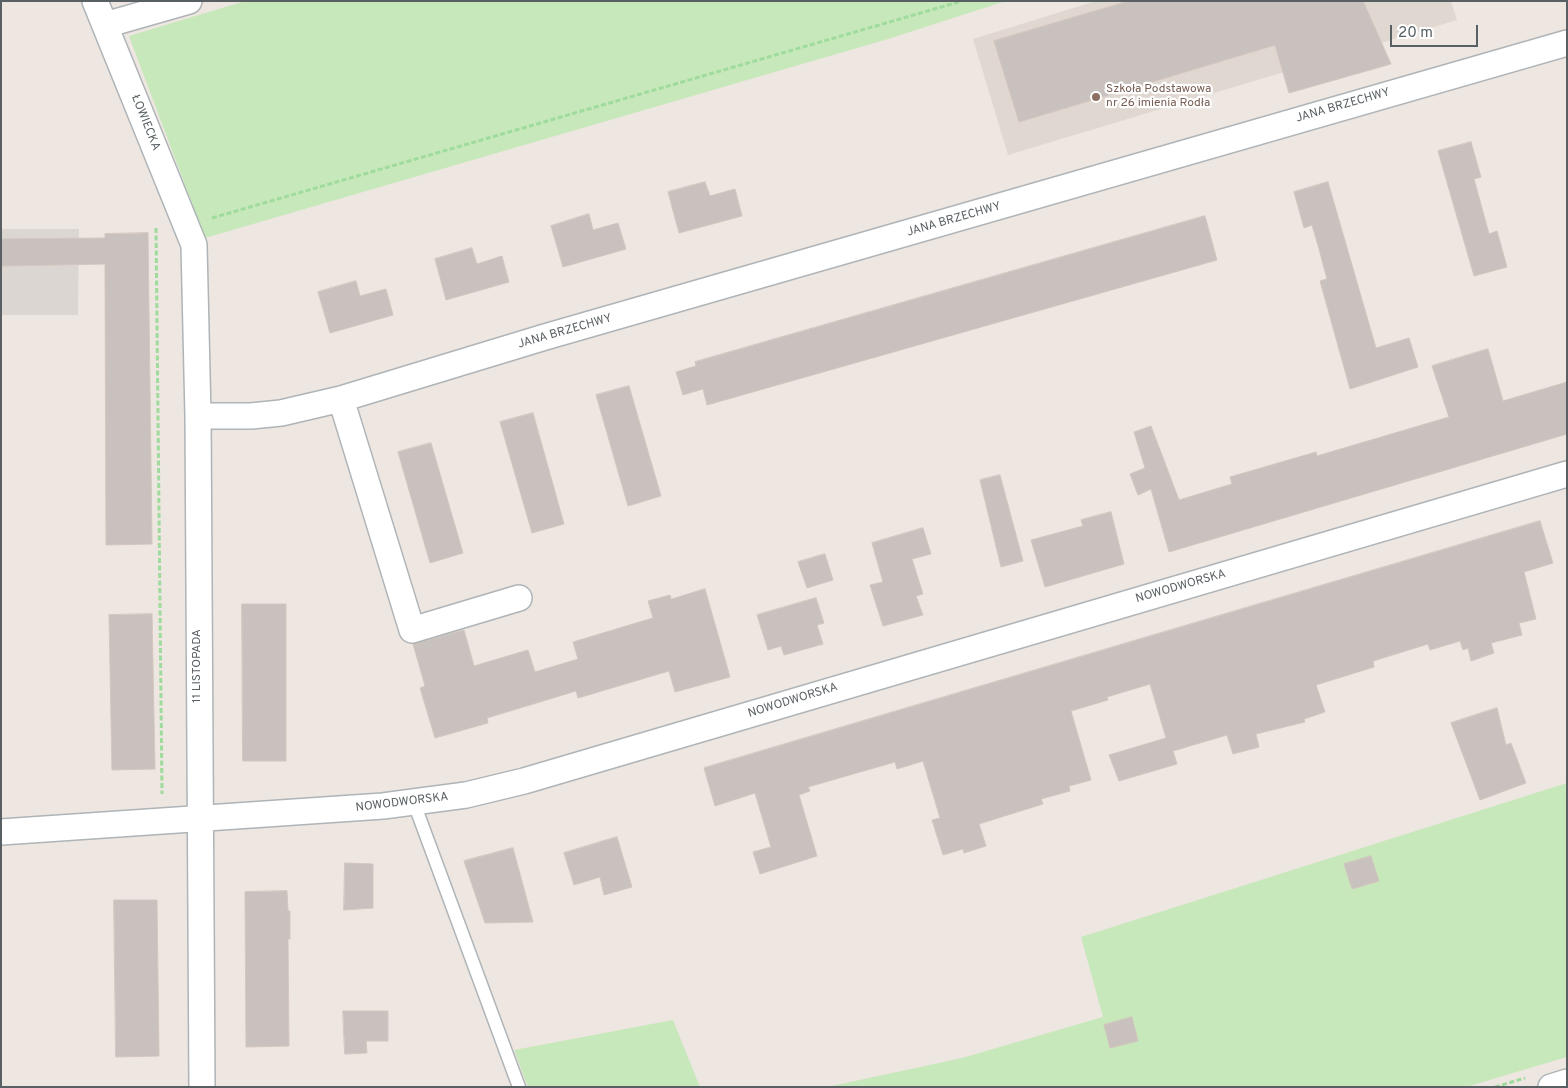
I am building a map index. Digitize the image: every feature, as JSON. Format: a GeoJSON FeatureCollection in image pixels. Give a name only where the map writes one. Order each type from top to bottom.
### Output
{"type":"FeatureCollection","features":[{"type":"Feature","properties":{"kind":"street","name":"ŁOWIECKA"},"geometry":{"type":"LineString","coordinates":[[96,1],[191,235]]}},
{"type":"Feature","properties":{"kind":"street"},"geometry":{"type":"LineString","coordinates":[[105,25],[189,1]]}},
{"type":"Feature","properties":{"kind":"street","name":"JANA BRZECHWY"},"geometry":{"type":"LineString","coordinates":[[198,416],[251,416],[281,413],[341,399],[554,335],[1567,43]]}},
{"type":"Feature","properties":{"kind":"street","name":"11 LISTOPADA"},"geometry":{"type":"LineString","coordinates":[[191,235],[198,416],[202,1087]]}},
{"type":"Feature","properties":{"kind":"street"},"geometry":{"type":"LineString","coordinates":[[341,399],[412,630],[519,598]]}},
{"type":"Feature","properties":{"kind":"street","name":"NOWODWORSKA"},"geometry":{"type":"LineString","coordinates":[[1,832],[199,820],[414,803],[466,795],[524,781],[1567,474]]}},
{"type":"Feature","properties":{"kind":"street"},"geometry":{"type":"LineString","coordinates":[[1551,1087],[1567,1082]]}},
{"type":"Feature","properties":{"kind":"lane"},"geometry":{"type":"LineString","coordinates":[[414,803],[519,1087]]}},
{"type":"Feature","properties":{"kind":"path"},"geometry":{"type":"LineString","coordinates":[[191,235],[962,1]]}},
{"type":"Feature","properties":{"kind":"path"},"geometry":{"type":"LineString","coordinates":[[156,223],[164,793],[156,801],[157,822]]}},
{"type":"Feature","properties":{"kind":"shaded area","name":"Szkoła Podstawowa nr 26 imienia Rodła"},"geometry":{"type":"Polygon","coordinates":[[[1096,1],[1451,1],[1457,20],[1008,155],[973,39],[1096,1]]]}},
{"type":"Feature","properties":{"kind":"shaded area"},"geometry":{"type":"Polygon","coordinates":[[[1,229],[79,229],[78,315],[1,315],[1,229]]]}},
{"type":"Feature","properties":{"kind":"green space"},"geometry":{"type":"Polygon","coordinates":[[[245,1],[1006,1],[888,39],[205,238],[129,36],[245,1]]]}},
{"type":"Feature","properties":{"kind":"green space"},"geometry":{"type":"Polygon","coordinates":[[[1567,783],[1567,1057],[1466,1087],[827,1087],[962,1058],[1103,1017],[1081,937],[1567,783]]]}},
{"type":"Feature","properties":{"kind":"green space"},"geometry":{"type":"Polygon","coordinates":[[[673,1020],[700,1087],[528,1087],[514,1050],[673,1020]]]}},
{"type":"Feature","properties":{"kind":"building","name":"Szkoła Podstawowa nr 26 imienia Rodła"},"geometry":{"type":"Polygon","coordinates":[[[1129,1],[1363,1],[1391,64],[1289,93],[1275,45],[1019,122],[994,41],[1129,1]]]}},
{"type":"Feature","properties":{"kind":"building"},"geometry":{"type":"Polygon","coordinates":[[[1471,142],[1481,177],[1474,179],[1489,234],[1497,231],[1507,267],[1474,276],[1438,151],[1471,142]]]}},
{"type":"Feature","properties":{"kind":"building"},"geometry":{"type":"Polygon","coordinates":[[[705,182],[710,196],[735,189],[742,216],[679,233],[668,192],[705,182]]]}},
{"type":"Feature","properties":{"kind":"building"},"geometry":{"type":"Polygon","coordinates":[[[1328,182],[1376,348],[1409,338],[1418,367],[1350,389],[1320,281],[1327,279],[1319,249],[1312,225],[1304,228],[1294,192],[1328,182]]]}},
{"type":"Feature","properties":{"kind":"building"},"geometry":{"type":"Polygon","coordinates":[[[589,214],[593,230],[618,223],[626,249],[563,267],[551,226],[589,214]]]}},
{"type":"Feature","properties":{"kind":"building"},"geometry":{"type":"Polygon","coordinates":[[[1205,216],[1217,260],[707,405],[703,389],[683,395],[676,372],[696,366],[695,362],[1205,216]]]}},
{"type":"Feature","properties":{"kind":"building"},"geometry":{"type":"Polygon","coordinates":[[[148,233],[152,544],[106,545],[105,264],[1,266],[1,239],[105,238],[105,234],[148,233]]]}},
{"type":"Feature","properties":{"kind":"building"},"geometry":{"type":"Polygon","coordinates":[[[472,248],[477,264],[502,256],[509,282],[446,300],[435,259],[472,248]]]}},
{"type":"Feature","properties":{"kind":"building"},"geometry":{"type":"Polygon","coordinates":[[[356,281],[360,296],[386,289],[393,315],[330,333],[318,292],[356,281]]]}},
{"type":"Feature","properties":{"kind":"building"},"geometry":{"type":"Polygon","coordinates":[[[1488,349],[1503,401],[1567,382],[1567,434],[1169,552],[1151,489],[1138,495],[1130,474],[1145,468],[1134,432],[1151,426],[1179,500],[1232,484],[1230,477],[1316,452],[1317,456],[1449,417],[1432,366],[1488,349]]]}},
{"type":"Feature","properties":{"kind":"building"},"geometry":{"type":"Polygon","coordinates":[[[629,386],[661,496],[628,506],[596,395],[629,386]]]}},
{"type":"Feature","properties":{"kind":"building"},"geometry":{"type":"Polygon","coordinates":[[[533,413],[564,524],[532,533],[500,422],[533,413]]]}},
{"type":"Feature","properties":{"kind":"building"},"geometry":{"type":"Polygon","coordinates":[[[431,443],[463,553],[430,563],[398,452],[431,443]]]}},
{"type":"Feature","properties":{"kind":"building"},"geometry":{"type":"Polygon","coordinates":[[[1000,475],[1023,561],[1001,567],[980,480],[1000,475]]]}},
{"type":"Feature","properties":{"kind":"building"},"geometry":{"type":"Polygon","coordinates":[[[1111,512],[1124,564],[1045,587],[1031,540],[1083,526],[1081,520],[1111,512]]]}},
{"type":"Feature","properties":{"kind":"building"},"geometry":{"type":"Polygon","coordinates":[[[1540,521],[1553,563],[1524,572],[1536,619],[1519,623],[1522,635],[1491,643],[1494,653],[1471,661],[1468,648],[1463,650],[1460,641],[1430,650],[1428,644],[1373,661],[1374,667],[1316,685],[1325,712],[1304,719],[1305,722],[1256,734],[1259,747],[1233,754],[1227,735],[1173,751],[1177,764],[1119,781],[1109,755],[1166,738],[1150,684],[1107,697],[1108,700],[1071,711],[1091,780],[1069,786],[1070,791],[1041,799],[1043,804],[979,824],[986,846],[964,853],[963,849],[943,855],[932,820],[940,818],[923,761],[897,769],[895,762],[808,787],[810,791],[799,795],[817,856],[760,874],[753,852],[771,847],[755,793],[715,806],[704,768],[1540,521]]]}},
{"type":"Feature","properties":{"kind":"building"},"geometry":{"type":"Polygon","coordinates":[[[923,528],[931,554],[912,559],[923,594],[916,596],[923,615],[883,626],[870,585],[883,582],[872,543],[923,528]]]}},
{"type":"Feature","properties":{"kind":"building"},"geometry":{"type":"Polygon","coordinates":[[[825,554],[833,580],[807,588],[798,562],[825,554]]]}},
{"type":"Feature","properties":{"kind":"building"},"geometry":{"type":"Polygon","coordinates":[[[705,589],[730,677],[675,692],[669,671],[578,698],[576,691],[487,718],[488,723],[435,738],[420,688],[425,686],[413,644],[464,630],[474,666],[528,650],[535,672],[578,659],[573,642],[653,618],[648,601],[670,595],[671,599],[705,589]]]}},
{"type":"Feature","properties":{"kind":"building"},"geometry":{"type":"Polygon","coordinates":[[[816,598],[824,623],[817,625],[823,644],[784,655],[781,646],[768,650],[757,615],[816,598]]]}},
{"type":"Feature","properties":{"kind":"building"},"geometry":{"type":"Polygon","coordinates":[[[242,604],[286,604],[286,761],[243,761],[242,604]]]}},
{"type":"Feature","properties":{"kind":"building"},"geometry":{"type":"Polygon","coordinates":[[[152,614],[155,769],[112,770],[109,615],[152,614]]]}},
{"type":"Feature","properties":{"kind":"building"},"geometry":{"type":"Polygon","coordinates":[[[1497,708],[1506,745],[1511,743],[1526,783],[1480,800],[1451,723],[1497,708]]]}},
{"type":"Feature","properties":{"kind":"building"},"geometry":{"type":"Polygon","coordinates":[[[617,837],[632,887],[604,895],[600,877],[574,885],[564,853],[617,837]]]}},
{"type":"Feature","properties":{"kind":"building"},"geometry":{"type":"Polygon","coordinates":[[[513,848],[533,922],[485,923],[464,861],[513,848]]]}},
{"type":"Feature","properties":{"kind":"building"},"geometry":{"type":"Polygon","coordinates":[[[1371,856],[1379,881],[1352,889],[1344,864],[1371,856]]]}},
{"type":"Feature","properties":{"kind":"building"},"geometry":{"type":"Polygon","coordinates":[[[345,863],[373,864],[373,908],[344,910],[345,863]]]}},
{"type":"Feature","properties":{"kind":"building"},"geometry":{"type":"Polygon","coordinates":[[[287,891],[288,911],[290,911],[290,939],[288,939],[289,1046],[246,1047],[245,892],[287,891]]]}},
{"type":"Feature","properties":{"kind":"building"},"geometry":{"type":"Polygon","coordinates":[[[114,900],[157,900],[159,1056],[116,1057],[114,900]]]}},
{"type":"Feature","properties":{"kind":"building"},"geometry":{"type":"Polygon","coordinates":[[[343,1011],[388,1011],[388,1041],[366,1041],[367,1053],[345,1054],[343,1011]]]}},
{"type":"Feature","properties":{"kind":"building"},"geometry":{"type":"Polygon","coordinates":[[[1132,1017],[1138,1041],[1110,1048],[1104,1025],[1132,1017]]]}},
{"type":"Feature","properties":{"kind":"place","name":"Szkoła Podstawowa nr 26 imienia Rodła"},"geometry":{"type":"Point","coordinates":[1096,97]}}]}
